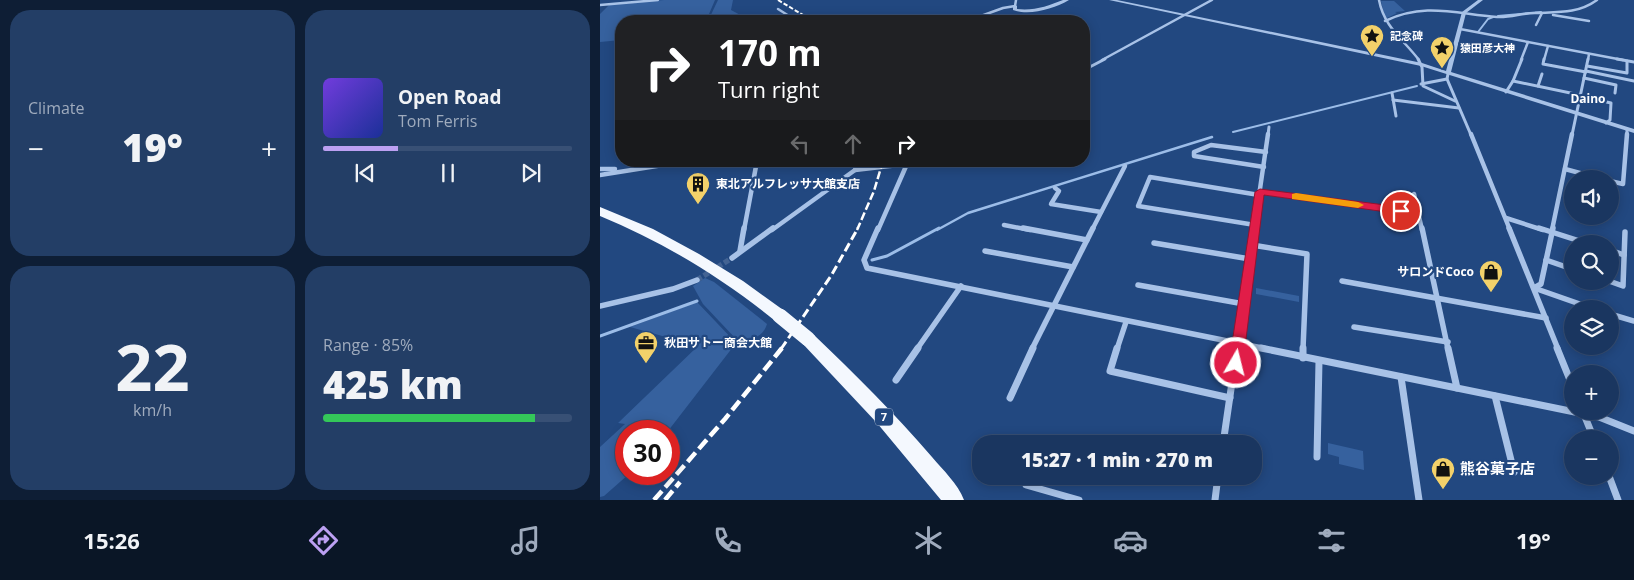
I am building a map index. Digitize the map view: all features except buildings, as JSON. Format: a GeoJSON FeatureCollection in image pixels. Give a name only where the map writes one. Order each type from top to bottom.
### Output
{"type":"FeatureCollection","features":[{"type":"Feature","properties":{"kind":"highway","name":"7"},"geometry":{"type":"LineString","coordinates":[[600,211],[684,249],[725,274],[780,316],[808,339],[865,394],[933,472],[954,500]]}},
{"type":"Feature","properties":{"kind":"street"},"geometry":{"type":"LineString","coordinates":[[606,5],[611,0]]}},
{"type":"Feature","properties":{"kind":"street"},"geometry":{"type":"LineString","coordinates":[[600,5],[658,0]]}},
{"type":"Feature","properties":{"kind":"street"},"geometry":{"type":"LineString","coordinates":[[1016,0],[1015,10],[1046,9],[1067,0]]}},
{"type":"Feature","properties":{"kind":"street"},"geometry":{"type":"LineString","coordinates":[[1110,0],[1422,65],[1448,76],[1631,130],[1623,184],[1619,183]]}},
{"type":"Feature","properties":{"kind":"street"},"geometry":{"type":"LineString","coordinates":[[1090,67],[1212,0]]}},
{"type":"Feature","properties":{"kind":"street"},"geometry":{"type":"LineString","coordinates":[[1379,0],[1380,12],[1394,35],[1415,55],[1422,65],[1421,84]]}},
{"type":"Feature","properties":{"kind":"street"},"geometry":{"type":"LineString","coordinates":[[1481,0],[1464,12],[1448,76],[1456,101],[1506,218],[1564,365]]}},
{"type":"Feature","properties":{"kind":"street"},"geometry":{"type":"LineString","coordinates":[[1385,21],[1397,14],[1412,10],[1464,12],[1498,17],[1565,12],[1588,8],[1597,0]]}},
{"type":"Feature","properties":{"kind":"street"},"geometry":{"type":"LineString","coordinates":[[984,15],[1015,6]]}},
{"type":"Feature","properties":{"kind":"street"},"geometry":{"type":"LineString","coordinates":[[778,9],[788,15]]}},
{"type":"Feature","properties":{"kind":"street"},"geometry":{"type":"LineString","coordinates":[[1544,13],[1589,21]]}},
{"type":"Feature","properties":{"kind":"street"},"geometry":{"type":"LineString","coordinates":[[1536,25],[1544,13]]}},
{"type":"Feature","properties":{"kind":"street"},"geometry":{"type":"LineString","coordinates":[[1460,29],[1634,62]]}},
{"type":"Feature","properties":{"kind":"street"},"geometry":{"type":"LineString","coordinates":[[1506,92],[1513,81],[1528,42]]}},
{"type":"Feature","properties":{"kind":"street"},"geometry":{"type":"LineString","coordinates":[[1548,46],[1543,64],[1634,81]]}},
{"type":"Feature","properties":{"kind":"street"},"geometry":{"type":"LineString","coordinates":[[1534,288],[1541,284],[1589,54]]}},
{"type":"Feature","properties":{"kind":"street"},"geometry":{"type":"LineString","coordinates":[[1587,66],[1626,73],[1628,61]]}},
{"type":"Feature","properties":{"kind":"street"},"geometry":{"type":"LineString","coordinates":[[1538,86],[1542,74]]}},
{"type":"Feature","properties":{"kind":"street"},"geometry":{"type":"LineString","coordinates":[[1421,84],[1448,76]]}},
{"type":"Feature","properties":{"kind":"street"},"geometry":{"type":"LineString","coordinates":[[1584,78],[1616,84],[1615,93]]}},
{"type":"Feature","properties":{"kind":"street"},"geometry":{"type":"LineString","coordinates":[[1513,81],[1611,103],[1610,120],[1606,122]]}},
{"type":"Feature","properties":{"kind":"street"},"geometry":{"type":"LineString","coordinates":[[1421,84],[1456,101]]}},
{"type":"Feature","properties":{"kind":"street"},"geometry":{"type":"LineString","coordinates":[[1392,93],[1396,116]]}},
{"type":"Feature","properties":{"kind":"street"},"geometry":{"type":"LineString","coordinates":[[1393,100],[1459,108]]}},
{"type":"Feature","properties":{"kind":"street"},"geometry":{"type":"LineString","coordinates":[[1224,435],[1269,127]]}},
{"type":"Feature","properties":{"kind":"street"},"geometry":{"type":"LineString","coordinates":[[1264,167],[1194,156],[1194,152],[1211,145],[1266,152]]}},
{"type":"Feature","properties":{"kind":"street"},"geometry":{"type":"LineString","coordinates":[[1010,398],[1052,307],[1124,166]]}},
{"type":"Feature","properties":{"kind":"street"},"geometry":{"type":"LineString","coordinates":[[600,175],[647,167]]}},
{"type":"Feature","properties":{"kind":"street"},"geometry":{"type":"LineString","coordinates":[[740,251],[756,167]]}},
{"type":"Feature","properties":{"kind":"street"},"geometry":{"type":"LineString","coordinates":[[732,258],[855,170],[881,167]]}},
{"type":"Feature","properties":{"kind":"street"},"geometry":{"type":"LineString","coordinates":[[906,167],[864,260],[867,268],[1238,345],[1564,409]]}},
{"type":"Feature","properties":{"kind":"street"},"geometry":{"type":"LineString","coordinates":[[600,169],[626,170]]}},
{"type":"Feature","properties":{"kind":"street"},"geometry":{"type":"LineString","coordinates":[[1255,225],[1138,206],[1150,177],[1418,213]]}},
{"type":"Feature","properties":{"kind":"street"},"geometry":{"type":"LineString","coordinates":[[1055,188],[1059,191],[1051,204],[1101,212]]}},
{"type":"Feature","properties":{"kind":"street"},"geometry":{"type":"LineString","coordinates":[[1414,194],[1457,388]]}},
{"type":"Feature","properties":{"kind":"street"},"geometry":{"type":"LineString","coordinates":[[1506,218],[1564,236]]}},
{"type":"Feature","properties":{"kind":"street"},"geometry":{"type":"LineString","coordinates":[[1004,225],[1087,240]]}},
{"type":"Feature","properties":{"kind":"street"},"geometry":{"type":"LineString","coordinates":[[1619,285],[1622,286],[1625,232]]}},
{"type":"Feature","properties":{"kind":"street"},"geometry":{"type":"LineString","coordinates":[[1154,243],[1250,259]]}},
{"type":"Feature","properties":{"kind":"street"},"geometry":{"type":"LineString","coordinates":[[1252,245],[1307,254],[1303,358]]}},
{"type":"Feature","properties":{"kind":"street"},"geometry":{"type":"LineString","coordinates":[[986,251],[1073,267]]}},
{"type":"Feature","properties":{"kind":"street"},"geometry":{"type":"LineString","coordinates":[[1619,253],[1624,254]]}},
{"type":"Feature","properties":{"kind":"street"},"geometry":{"type":"LineString","coordinates":[[1546,260],[1564,266]]}},
{"type":"Feature","properties":{"kind":"street"},"geometry":{"type":"LineString","coordinates":[[600,306],[673,289],[698,280]]}},
{"type":"Feature","properties":{"kind":"street"},"geometry":{"type":"LineString","coordinates":[[1342,281],[1546,318]]}},
{"type":"Feature","properties":{"kind":"street"},"geometry":{"type":"LineString","coordinates":[[1138,285],[1244,304]]}},
{"type":"Feature","properties":{"kind":"street"},"geometry":{"type":"LineString","coordinates":[[896,380],[961,286]]}},
{"type":"Feature","properties":{"kind":"street"},"geometry":{"type":"LineString","coordinates":[[1534,288],[1568,300]]}},
{"type":"Feature","properties":{"kind":"street"},"geometry":{"type":"LineString","coordinates":[[1619,317],[1634,321]]}},
{"type":"Feature","properties":{"kind":"street"},"geometry":{"type":"LineString","coordinates":[[1126,322],[1110,371],[1230,398]]}},
{"type":"Feature","properties":{"kind":"street"},"geometry":{"type":"LineString","coordinates":[[1354,327],[1448,342]]}},
{"type":"Feature","properties":{"kind":"street"},"geometry":{"type":"LineString","coordinates":[[1317,457],[1319,361]]}},
{"type":"Feature","properties":{"kind":"street"},"geometry":{"type":"LineString","coordinates":[[1401,377],[1419,500]]}},
{"type":"Feature","properties":{"kind":"street"},"geometry":{"type":"LineString","coordinates":[[1495,396],[1514,472]]}},
{"type":"Feature","properties":{"kind":"street"},"geometry":{"type":"LineString","coordinates":[[1606,420],[1634,431]]}},
{"type":"Feature","properties":{"kind":"street"},"geometry":{"type":"LineString","coordinates":[[1026,485],[1079,500]]}},
{"type":"Feature","properties":{"kind":"street"},"geometry":{"type":"LineString","coordinates":[[1215,500],[1217,485]]}},
{"type":"Feature","properties":{"kind":"street"},"geometry":{"type":"LineString","coordinates":[[1612,485],[1618,500]]}},
{"type":"Feature","properties":{"kind":"shaded area"},"geometry":{"type":"Polygon","coordinates":[[[664,0],[715,0],[709,15],[615,15],[615,41],[600,42],[600,14],[609,5],[664,0]]]}},
{"type":"Feature","properties":{"kind":"shaded area"},"geometry":{"type":"Polygon","coordinates":[[[718,0],[733,0],[731,10],[740,15],[711,15],[718,0]]]}},
{"type":"Feature","properties":{"kind":"shaded area"},"geometry":{"type":"Polygon","coordinates":[[[1381,1],[1394,1],[1405,11],[1395,12],[1397,13],[1385,19],[1381,1]]]}},
{"type":"Feature","properties":{"kind":"shaded area"},"geometry":{"type":"Polygon","coordinates":[[[705,278],[714,282],[767,324],[762,333],[755,338],[736,339],[703,304],[693,286],[705,278]]]}},
{"type":"Feature","properties":{"kind":"shaded area"},"geometry":{"type":"Polygon","coordinates":[[[1256,288],[1299,296],[1299,302],[1256,294],[1256,288]]]}},
{"type":"Feature","properties":{"kind":"shaded area"},"geometry":{"type":"Polygon","coordinates":[[[697,302],[736,343],[676,420],[621,420],[698,346],[630,327],[697,302]]]}},
{"type":"Feature","properties":{"kind":"shaded area"},"geometry":{"type":"Polygon","coordinates":[[[615,433],[616,485],[604,496],[600,497],[600,447],[615,433]]]}},
{"type":"Feature","properties":{"kind":"shaded area"},"geometry":{"type":"Polygon","coordinates":[[[1328,443],[1363,451],[1364,470],[1339,464],[1339,457],[1328,454],[1328,443]]]}},
{"type":"Feature","properties":{"kind":"waterway"},"geometry":{"type":"LineString","coordinates":[[1498,16],[1541,12]]}},
{"type":"Feature","properties":{"kind":"waterway"},"geometry":{"type":"LineString","coordinates":[[1478,32],[1488,19],[1493,17]]}},
{"type":"Feature","properties":{"kind":"waterway"},"geometry":{"type":"LineString","coordinates":[[1233,132],[1417,86]]}},
{"type":"Feature","properties":{"kind":"waterway"},"geometry":{"type":"LineString","coordinates":[[937,230],[968,213],[1212,137]]}},
{"type":"Feature","properties":{"kind":"waterway"},"geometry":{"type":"LineString","coordinates":[[872,260],[887,256],[939,228]]}},
{"type":"Feature","properties":{"kind":"waterway"},"geometry":{"type":"LineString","coordinates":[[600,336],[697,301]]}},
{"type":"Feature","properties":{"kind":"tunnel"},"geometry":{"type":"LineString","coordinates":[[697,280],[732,258]]}},
{"type":"Feature","properties":{"kind":"railway"},"geometry":{"type":"LineString","coordinates":[[778,0],[803,15]]}},
{"type":"Feature","properties":{"kind":"railway"},"geometry":{"type":"LineString","coordinates":[[857,229],[874,191],[881,167]]}},
{"type":"Feature","properties":{"kind":"railway"},"geometry":{"type":"LineString","coordinates":[[781,349],[831,276],[857,229]]}},
{"type":"Feature","properties":{"kind":"railway"},"geometry":{"type":"LineString","coordinates":[[654,500],[725,419],[782,348]]}},
{"type":"Feature","properties":{"kind":"railway"},"geometry":{"type":"LineString","coordinates":[[665,500],[678,485]]}},
{"type":"Feature","properties":{"kind":"slow traffic"},"geometry":{"type":"LineString","coordinates":[[1296,196],[1358,205]]}},
{"type":"Feature","properties":{"kind":"place","name":"記念碑"},"geometry":{"type":"Point","coordinates":[1372,57]}},
{"type":"Feature","properties":{"kind":"place","name":"猿田彦大神"},"geometry":{"type":"Point","coordinates":[1442,69]}},
{"type":"Feature","properties":{"kind":"place","name":"東北アルフレッサ大館支店"},"geometry":{"type":"Point","coordinates":[698,205]}},
{"type":"Feature","properties":{"kind":"place","name":"サロンドCoco"},"geometry":{"type":"Point","coordinates":[1491,293]}},
{"type":"Feature","properties":{"kind":"place","name":"秋田サトー商会大館"},"geometry":{"type":"Point","coordinates":[646,364]}},
{"type":"Feature","properties":{"kind":"place","name":"熊谷菓子店"},"geometry":{"type":"Point","coordinates":[1443,490]}},
{"type":"Feature","properties":{"kind":"district","name":"Daino"},"geometry":{"type":"Point","coordinates":[1588,99]}},
{"type":"Feature","properties":{"kind":"route"},"geometry":{"type":"LineString","coordinates":[[1236,363],[1260,192],[1401,211]]}}]}
